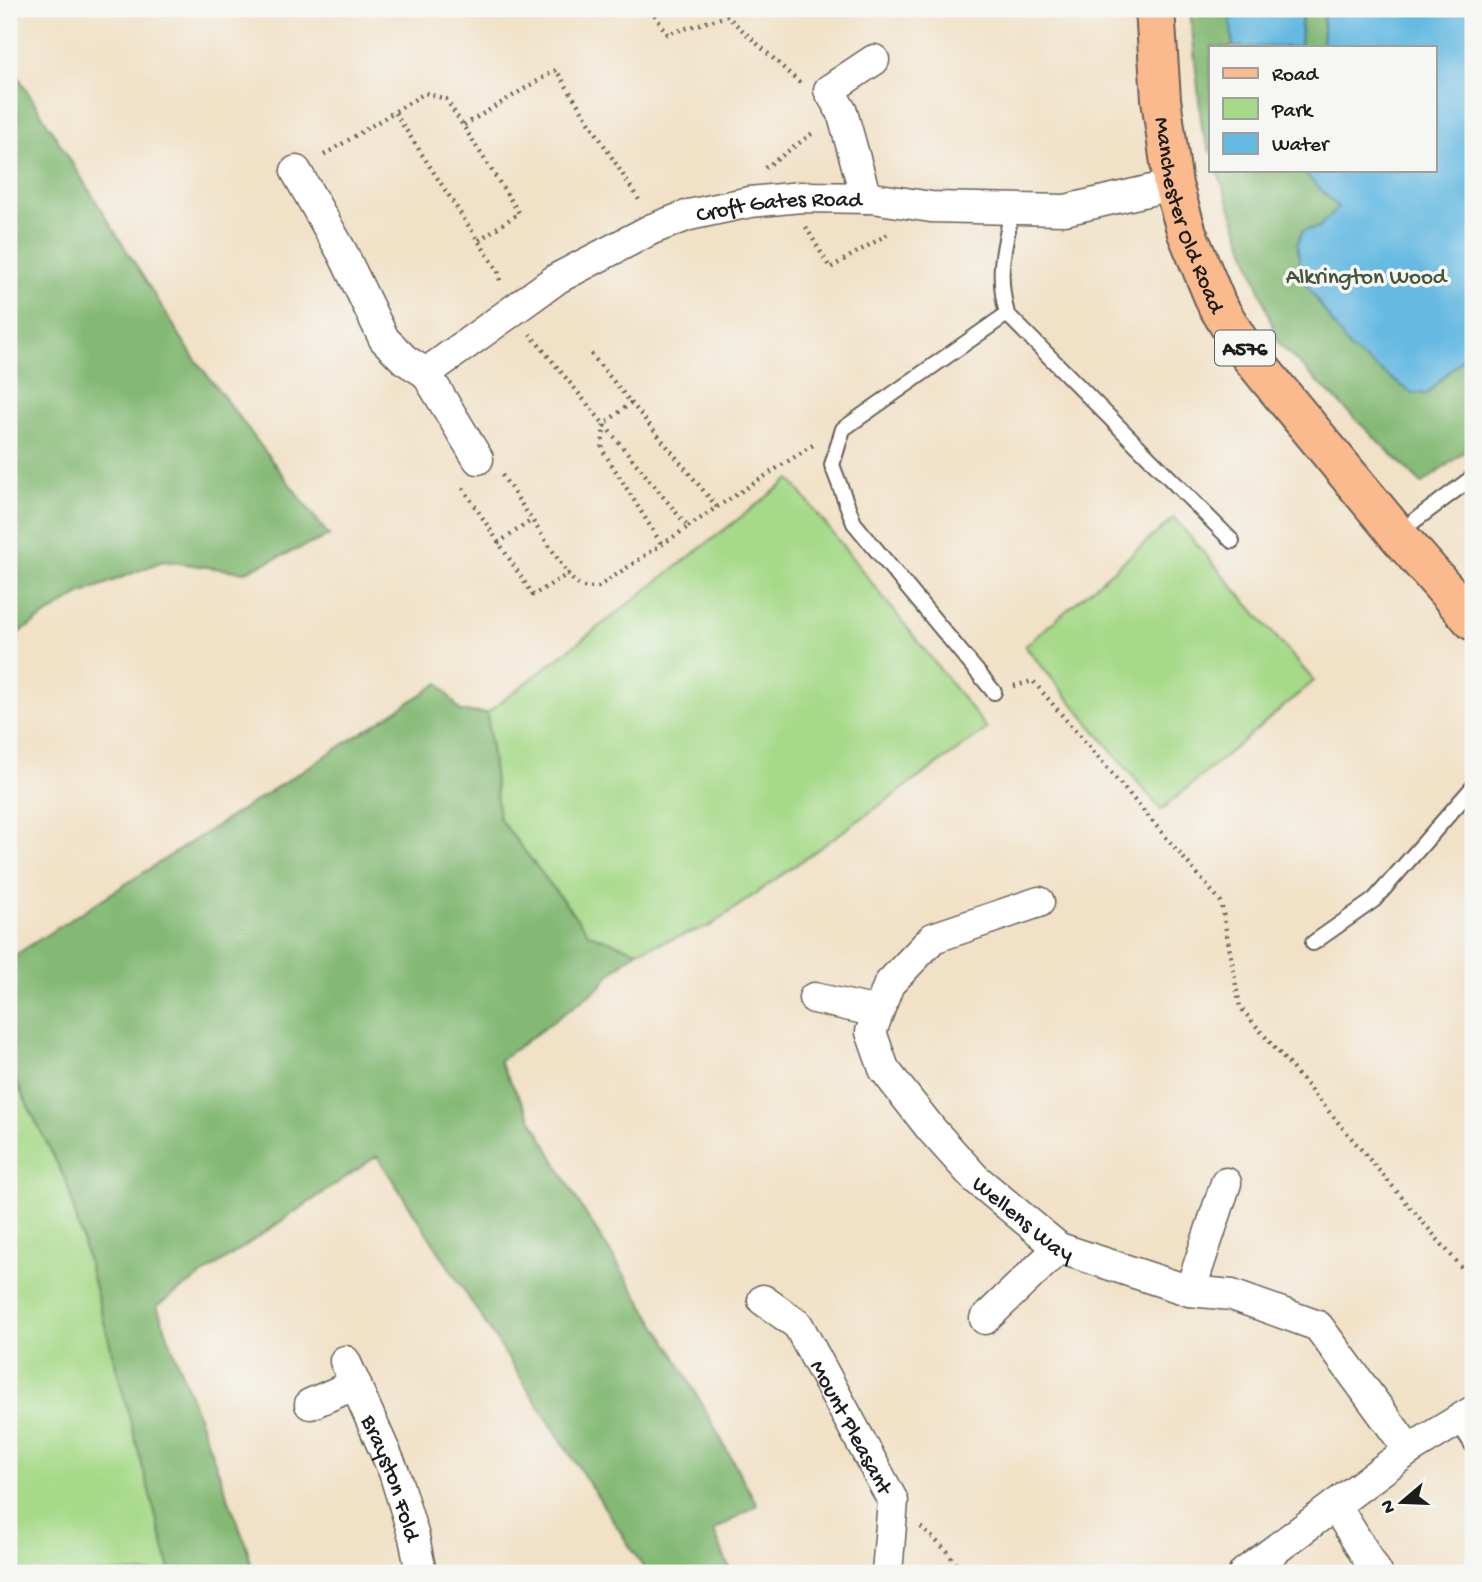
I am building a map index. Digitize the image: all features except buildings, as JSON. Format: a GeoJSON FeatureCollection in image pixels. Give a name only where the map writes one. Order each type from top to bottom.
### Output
{"type":"FeatureCollection","features":[{"type":"Feature","properties":{"kind":"main road","name":"Manchester Old Road"},"geometry":{"type":"LineString","coordinates":[[1155,9],[1161,99],[1178,209],[1217,305],[1240,343],[1397,534],[1473,621]]}},
{"type":"Feature","properties":{"kind":"street"},"geometry":{"type":"LineString","coordinates":[[866,198],[842,112],[829,90],[874,60]]}},
{"type":"Feature","properties":{"kind":"street"},"geometry":{"type":"LineString","coordinates":[[296,171],[342,252],[386,341],[405,360],[426,373],[478,459]]}},
{"type":"Feature","properties":{"kind":"street","name":"Croft Gates Road"},"geometry":{"type":"LineString","coordinates":[[426,373],[558,278],[652,229],[689,215],[750,202],[801,197],[866,198],[930,207],[1065,209],[1173,185]]}},
{"type":"Feature","properties":{"kind":"street","name":"Wellens Way"},"geometry":{"type":"LineString","coordinates":[[1039,902],[933,938],[889,984],[871,1032],[884,1069],[931,1129],[975,1178],[1059,1248],[1190,1291],[1232,1295],[1318,1326],[1409,1450]]}},
{"type":"Feature","properties":{"kind":"street"},"geometry":{"type":"LineString","coordinates":[[814,998],[878,1012]]}},
{"type":"Feature","properties":{"kind":"street"},"geometry":{"type":"LineString","coordinates":[[1190,1291],[1226,1183]]}},
{"type":"Feature","properties":{"kind":"street"},"geometry":{"type":"LineString","coordinates":[[985,1319],[1059,1248]]}},
{"type":"Feature","properties":{"kind":"street","name":"Mount Pleasant"},"geometry":{"type":"LineString","coordinates":[[763,1300],[798,1325],[893,1501],[887,1573]]}},
{"type":"Feature","properties":{"kind":"street","name":"Brayston Fold"},"geometry":{"type":"LineString","coordinates":[[310,1405],[351,1372],[394,1472],[414,1537],[421,1573]]}},
{"type":"Feature","properties":{"kind":"street"},"geometry":{"type":"LineString","coordinates":[[1244,1573],[1409,1450],[1465,1416]]}},
{"type":"Feature","properties":{"kind":"street"},"geometry":{"type":"LineString","coordinates":[[1335,1505],[1377,1573]]}},
{"type":"Feature","properties":{"kind":"lane"},"geometry":{"type":"LineString","coordinates":[[1013,207],[1000,265],[1002,296],[1007,314],[1232,541]]}},
{"type":"Feature","properties":{"kind":"lane"},"geometry":{"type":"LineString","coordinates":[[994,692],[854,523],[832,465],[843,429],[1007,314]]}},
{"type":"Feature","properties":{"kind":"lane"},"geometry":{"type":"LineString","coordinates":[[1397,534],[1473,477]]}},
{"type":"Feature","properties":{"kind":"lane"},"geometry":{"type":"LineString","coordinates":[[1313,943],[1374,900],[1473,788]]}},
{"type":"Feature","properties":{"kind":"lane"},"geometry":{"type":"LineString","coordinates":[[1465,1416],[1473,1446]]}},
{"type":"Feature","properties":{"kind":"path"},"geometry":{"type":"LineString","coordinates":[[651,9],[667,34],[727,16]]}},
{"type":"Feature","properties":{"kind":"path"},"geometry":{"type":"LineString","coordinates":[[720,9],[804,86]]}},
{"type":"Feature","properties":{"kind":"path"},"geometry":{"type":"LineString","coordinates":[[464,125],[556,70],[640,201]]}},
{"type":"Feature","properties":{"kind":"path"},"geometry":{"type":"LineString","coordinates":[[296,171],[425,93],[446,99],[519,214],[479,240]]}},
{"type":"Feature","properties":{"kind":"path"},"geometry":{"type":"LineString","coordinates":[[395,113],[498,271],[500,285]]}},
{"type":"Feature","properties":{"kind":"path"},"geometry":{"type":"LineString","coordinates":[[761,171],[817,129]]}},
{"type":"Feature","properties":{"kind":"path"},"geometry":{"type":"LineString","coordinates":[[805,225],[830,268],[898,228]]}},
{"type":"Feature","properties":{"kind":"path"},"geometry":{"type":"LineString","coordinates":[[511,312],[688,527]]}},
{"type":"Feature","properties":{"kind":"path"},"geometry":{"type":"LineString","coordinates":[[591,354],[717,507]]}},
{"type":"Feature","properties":{"kind":"path"},"geometry":{"type":"LineString","coordinates":[[631,403],[604,424],[602,449],[662,545]]}},
{"type":"Feature","properties":{"kind":"path"},"geometry":{"type":"LineString","coordinates":[[568,574],[533,595],[454,474],[488,454],[575,584],[590,589],[662,545],[823,438],[843,429]]}},
{"type":"Feature","properties":{"kind":"path"},"geometry":{"type":"LineString","coordinates":[[498,543],[532,520]]}},
{"type":"Feature","properties":{"kind":"path"},"geometry":{"type":"LineString","coordinates":[[994,692],[1033,681],[1221,902],[1240,1007],[1473,1281]]}},
{"type":"Feature","properties":{"kind":"path"},"geometry":{"type":"LineString","coordinates":[[892,1517],[913,1522],[930,1533],[962,1573]]}},
{"type":"Feature","properties":{"kind":"green space","name":"Alkrington Wood"},"geometry":{"type":"Polygon","coordinates":[[[1190,9],[1473,9],[1473,445],[1422,484],[1279,344],[1218,172],[1436,172],[1436,46],[1209,46],[1209,148],[1202,129],[1190,9]]]}},
{"type":"Feature","properties":{"kind":"green space"},"geometry":{"type":"Polygon","coordinates":[[[19,78],[192,355],[329,536],[244,572],[163,561],[80,594],[9,639],[9,83],[19,78]]]}},
{"type":"Feature","properties":{"kind":"green space"},"geometry":{"type":"Polygon","coordinates":[[[790,479],[987,729],[710,926],[637,951],[589,934],[499,818],[487,713],[790,479]]]}},
{"type":"Feature","properties":{"kind":"green space"},"geometry":{"type":"Polygon","coordinates":[[[1174,518],[1314,681],[1161,810],[1025,646],[1174,518]]]}},
{"type":"Feature","properties":{"kind":"green space"},"geometry":{"type":"Polygon","coordinates":[[[439,683],[461,712],[487,713],[499,818],[589,934],[637,951],[609,975],[600,987],[499,1061],[580,1205],[672,1350],[757,1505],[714,1531],[731,1573],[647,1573],[377,1156],[157,1306],[248,1551],[253,1573],[171,1573],[67,1183],[9,1068],[9,959],[439,683]]]}},
{"type":"Feature","properties":{"kind":"green space"},"geometry":{"type":"Polygon","coordinates":[[[9,1068],[67,1183],[171,1573],[9,1573],[9,1068]]]}},
{"type":"Feature","properties":{"kind":"water"},"geometry":{"type":"Polygon","coordinates":[[[1229,9],[1302,9],[1300,46],[1233,46],[1229,9]]]}},
{"type":"Feature","properties":{"kind":"water"},"geometry":{"type":"Polygon","coordinates":[[[1324,9],[1473,9],[1473,347],[1427,394],[1412,393],[1350,349],[1302,278],[1297,244],[1302,231],[1319,227],[1338,207],[1306,172],[1436,172],[1436,46],[1322,46],[1324,9]]]}}]}
